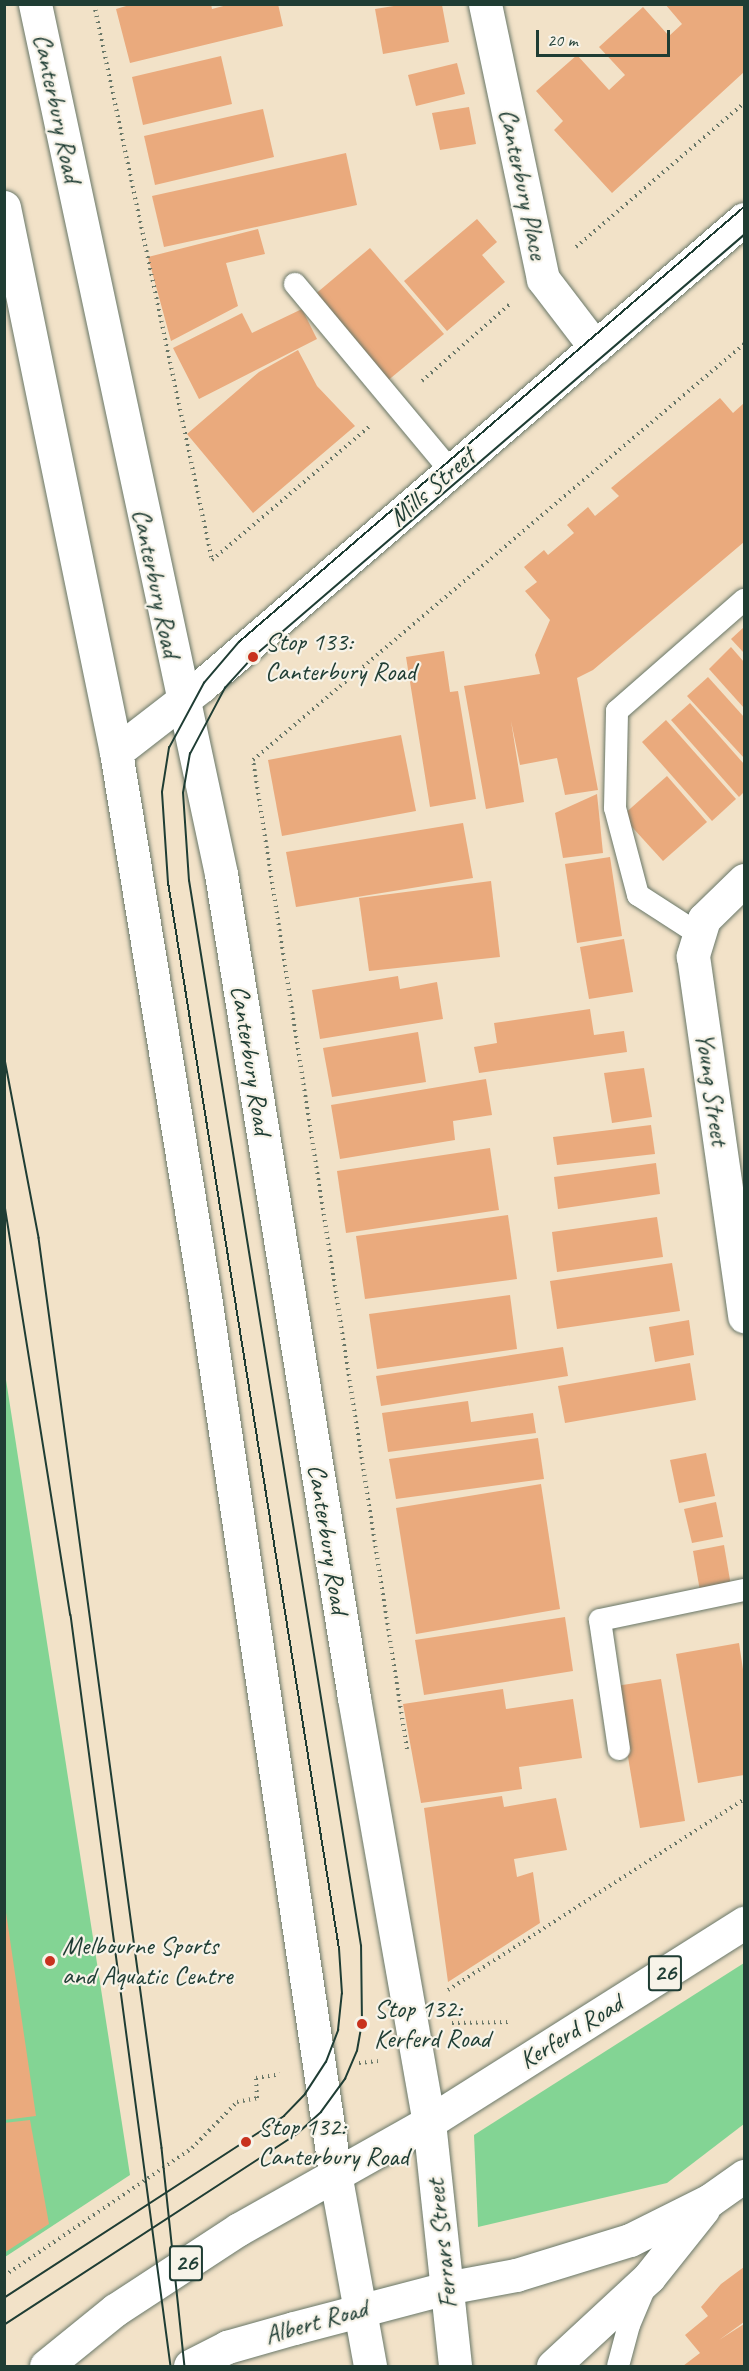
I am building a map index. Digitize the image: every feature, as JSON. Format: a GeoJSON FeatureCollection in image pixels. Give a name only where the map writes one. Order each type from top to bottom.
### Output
{"type":"FeatureCollection","features":[{"type":"Feature","properties":{"kind":"main road","name":"Canterbury Road"},"geometry":{"type":"LineString","coordinates":[[35,4],[220,874],[354,1698],[429,2122]]}},
{"type":"Feature","properties":{"kind":"main road","name":"Canterbury Place"},"geometry":{"type":"LineString","coordinates":[[485,4],[543,279],[595,347]]}},
{"type":"Feature","properties":{"kind":"main road"},"geometry":{"type":"LineString","coordinates":[[4,207],[116,752],[322,2067],[335,2173],[370,2367]]}},
{"type":"Feature","properties":{"kind":"main road","name":"Mills Street"},"geometry":{"type":"LineString","coordinates":[[116,752],[183,702],[744,219]]}},
{"type":"Feature","properties":{"kind":"main road","name":"Young Street"},"geometry":{"type":"LineString","coordinates":[[744,880],[704,919],[697,933],[693,956],[744,1317]]}},
{"type":"Feature","properties":{"kind":"main road","name":"Kerferd Road"},"geometry":{"type":"LineString","coordinates":[[429,2122],[744,1923]]}},
{"type":"Feature","properties":{"kind":"main road","name":"26"},"geometry":{"type":"LineString","coordinates":[[46,2367],[81,2336],[166,2276],[276,2206],[429,2122]]}},
{"type":"Feature","properties":{"kind":"main road","name":"Ferrars Street"},"geometry":{"type":"LineString","coordinates":[[429,2122],[455,2367]]}},
{"type":"Feature","properties":{"kind":"main road"},"geometry":{"type":"LineString","coordinates":[[446,2288],[516,2276],[630,2240],[710,2200],[744,2176]]}},
{"type":"Feature","properties":{"kind":"main road"},"geometry":{"type":"LineString","coordinates":[[553,2367],[649,2277],[710,2200]]}},
{"type":"Feature","properties":{"kind":"main road","name":"Albert Road"},"geometry":{"type":"LineString","coordinates":[[190,2367],[227,2347],[360,2309],[446,2288]]}},
{"type":"Feature","properties":{"kind":"lane"},"geometry":{"type":"LineString","coordinates":[[295,284],[451,471]]}},
{"type":"Feature","properties":{"kind":"lane"},"geometry":{"type":"LineString","coordinates":[[697,933],[638,895],[615,808],[617,711],[744,600]]}},
{"type":"Feature","properties":{"kind":"lane"},"geometry":{"type":"LineString","coordinates":[[619,1749],[600,1620],[744,1590]]}},
{"type":"Feature","properties":{"kind":"lane"},"geometry":{"type":"LineString","coordinates":[[618,2367],[629,2325],[649,2277]]}},
{"type":"Feature","properties":{"kind":"path"},"geometry":{"type":"LineString","coordinates":[[566,256],[744,103]]}},
{"type":"Feature","properties":{"kind":"path"},"geometry":{"type":"LineString","coordinates":[[408,1757],[253,760],[744,344]]}},
{"type":"Feature","properties":{"kind":"path"},"geometry":{"type":"LineString","coordinates":[[448,1990],[744,1799]]}},
{"type":"Feature","properties":{"kind":"path"},"geometry":{"type":"LineString","coordinates":[[446,1978],[450,2001]]}},
{"type":"Feature","properties":{"kind":"path"},"geometry":{"type":"LineString","coordinates":[[452,2011],[454,2022]]}},
{"type":"Feature","properties":{"kind":"path"},"geometry":{"type":"LineString","coordinates":[[4,2277],[192,2148],[237,2103],[257,2097],[256,2078],[378,2061],[454,2022],[514,2022]]}},
{"type":"Feature","properties":{"kind":"green space","name":"Melbourne Sports and Aquatic Centre"},"geometry":{"type":"Polygon","coordinates":[[[4,1367],[130,2175],[5,2257],[4,2257],[4,1367]]]}},
{"type":"Feature","properties":{"kind":"green space"},"geometry":{"type":"Polygon","coordinates":[[[744,1963],[744,2124],[667,2183],[478,2227],[474,2135],[744,1963]]]}},
{"type":"Feature","properties":{"kind":"building"},"geometry":{"type":"Polygon","coordinates":[[[133,4],[211,4],[212,9],[231,4],[278,4],[283,26],[130,63],[116,9],[133,4]]]}},
{"type":"Feature","properties":{"kind":"building"},"geometry":{"type":"Polygon","coordinates":[[[665,4],[744,4],[744,72],[612,193],[554,130],[563,121],[536,91],[577,55],[609,90],[625,75],[599,47],[643,7],[669,36],[682,24],[665,4]]]}},
{"type":"Feature","properties":{"kind":"building"},"geometry":{"type":"Polygon","coordinates":[[[400,5],[442,5],[449,42],[383,54],[375,9],[400,5]]]}},
{"type":"Feature","properties":{"kind":"building"},"geometry":{"type":"Polygon","coordinates":[[[221,56],[232,104],[143,125],[132,77],[221,56]]]}},
{"type":"Feature","properties":{"kind":"building"},"geometry":{"type":"Polygon","coordinates":[[[457,63],[465,94],[416,106],[408,75],[457,63]]]}},
{"type":"Feature","properties":{"kind":"building"},"geometry":{"type":"Polygon","coordinates":[[[469,107],[476,144],[440,150],[432,113],[469,107]]]}},
{"type":"Feature","properties":{"kind":"building"},"geometry":{"type":"Polygon","coordinates":[[[263,109],[274,157],[155,185],[144,136],[263,109]]]}},
{"type":"Feature","properties":{"kind":"building"},"geometry":{"type":"Polygon","coordinates":[[[346,153],[357,205],[164,247],[152,196],[346,153]]]}},
{"type":"Feature","properties":{"kind":"building"},"geometry":{"type":"Polygon","coordinates":[[[477,219],[497,242],[482,255],[505,282],[447,331],[404,281],[477,219]]]}},
{"type":"Feature","properties":{"kind":"building"},"geometry":{"type":"Polygon","coordinates":[[[258,229],[265,254],[226,263],[238,306],[171,341],[148,257],[258,229]]]}},
{"type":"Feature","properties":{"kind":"building"},"geometry":{"type":"Polygon","coordinates":[[[370,248],[444,334],[386,382],[313,296],[370,248]]]}},
{"type":"Feature","properties":{"kind":"building"},"geometry":{"type":"Polygon","coordinates":[[[302,309],[317,339],[199,399],[173,348],[242,313],[252,333],[302,309]]]}},
{"type":"Feature","properties":{"kind":"building"},"geometry":{"type":"Polygon","coordinates":[[[298,350],[317,386],[355,426],[253,513],[187,434],[259,372],[298,350]]]}},
{"type":"Feature","properties":{"kind":"building"},"geometry":{"type":"Polygon","coordinates":[[[720,398],[733,413],[744,403],[744,542],[593,670],[577,678],[598,790],[565,795],[557,758],[520,765],[511,721],[524,802],[486,809],[464,686],[540,674],[535,655],[550,620],[525,591],[537,582],[524,567],[544,550],[548,555],[574,533],[567,525],[588,507],[595,516],[619,496],[611,488],[720,398]]]}},
{"type":"Feature","properties":{"kind":"building"},"geometry":{"type":"Polygon","coordinates":[[[744,627],[744,653],[731,639],[744,627]]]}},
{"type":"Feature","properties":{"kind":"building"},"geometry":{"type":"Polygon","coordinates":[[[731,647],[744,662],[744,708],[709,669],[731,647]]]}},
{"type":"Feature","properties":{"kind":"building"},"geometry":{"type":"Polygon","coordinates":[[[444,651],[450,692],[458,691],[476,799],[430,807],[406,657],[444,651]]]}},
{"type":"Feature","properties":{"kind":"building"},"geometry":{"type":"Polygon","coordinates":[[[708,677],[744,717],[744,758],[687,696],[708,677]]]}},
{"type":"Feature","properties":{"kind":"building"},"geometry":{"type":"Polygon","coordinates":[[[690,703],[744,764],[744,792],[739,797],[671,720],[690,703]]]}},
{"type":"Feature","properties":{"kind":"building"},"geometry":{"type":"Polygon","coordinates":[[[666,720],[736,799],[712,821],[642,742],[666,720]]]}},
{"type":"Feature","properties":{"kind":"building"},"geometry":{"type":"Polygon","coordinates":[[[401,735],[416,811],[282,836],[268,760],[401,735]]]}},
{"type":"Feature","properties":{"kind":"building"},"geometry":{"type":"Polygon","coordinates":[[[667,776],[707,822],[663,861],[622,816],[667,776]]]}},
{"type":"Feature","properties":{"kind":"building"},"geometry":{"type":"Polygon","coordinates":[[[597,794],[603,853],[563,858],[555,813],[597,794]]]}},
{"type":"Feature","properties":{"kind":"building"},"geometry":{"type":"Polygon","coordinates":[[[463,823],[473,878],[296,907],[286,852],[463,823]]]}},
{"type":"Feature","properties":{"kind":"building"},"geometry":{"type":"Polygon","coordinates":[[[610,857],[622,936],[577,943],[565,864],[610,857]]]}},
{"type":"Feature","properties":{"kind":"building"},"geometry":{"type":"Polygon","coordinates":[[[491,881],[500,957],[369,971],[359,898],[491,881]]]}},
{"type":"Feature","properties":{"kind":"building"},"geometry":{"type":"Polygon","coordinates":[[[624,939],[633,992],[589,999],[580,947],[624,939]]]}},
{"type":"Feature","properties":{"kind":"building"},"geometry":{"type":"Polygon","coordinates":[[[398,976],[400,989],[437,982],[443,1019],[320,1039],[312,990],[398,976]]]}},
{"type":"Feature","properties":{"kind":"building"},"geometry":{"type":"Polygon","coordinates":[[[590,1009],[594,1035],[624,1031],[627,1052],[479,1073],[474,1047],[497,1043],[494,1023],[590,1009]]]}},
{"type":"Feature","properties":{"kind":"building"},"geometry":{"type":"Polygon","coordinates":[[[418,1032],[426,1082],[332,1097],[323,1048],[418,1032]]]}},
{"type":"Feature","properties":{"kind":"building"},"geometry":{"type":"Polygon","coordinates":[[[644,1068],[652,1117],[612,1123],[604,1073],[644,1068]]]}},
{"type":"Feature","properties":{"kind":"building"},"geometry":{"type":"Polygon","coordinates":[[[486,1079],[492,1115],[453,1121],[455,1140],[340,1159],[331,1105],[486,1079]]]}},
{"type":"Feature","properties":{"kind":"building"},"geometry":{"type":"Polygon","coordinates":[[[651,1125],[655,1154],[557,1165],[553,1137],[651,1125]]]}},
{"type":"Feature","properties":{"kind":"building"},"geometry":{"type":"Polygon","coordinates":[[[490,1148],[499,1210],[346,1233],[337,1171],[490,1148]]]}},
{"type":"Feature","properties":{"kind":"building"},"geometry":{"type":"Polygon","coordinates":[[[656,1163],[660,1194],[558,1209],[554,1177],[656,1163]]]}},
{"type":"Feature","properties":{"kind":"building"},"geometry":{"type":"Polygon","coordinates":[[[508,1215],[517,1279],[365,1299],[356,1236],[508,1215]]]}},
{"type":"Feature","properties":{"kind":"building"},"geometry":{"type":"Polygon","coordinates":[[[657,1217],[663,1257],[557,1272],[552,1232],[657,1217]]]}},
{"type":"Feature","properties":{"kind":"building"},"geometry":{"type":"Polygon","coordinates":[[[672,1263],[680,1311],[557,1329],[550,1281],[672,1263]]]}},
{"type":"Feature","properties":{"kind":"building"},"geometry":{"type":"Polygon","coordinates":[[[510,1295],[517,1349],[377,1369],[369,1314],[510,1295]]]}},
{"type":"Feature","properties":{"kind":"building"},"geometry":{"type":"Polygon","coordinates":[[[689,1320],[694,1355],[655,1362],[649,1327],[689,1320]]]}},
{"type":"Feature","properties":{"kind":"building"},"geometry":{"type":"Polygon","coordinates":[[[563,1347],[568,1376],[381,1406],[376,1376],[563,1347]]]}},
{"type":"Feature","properties":{"kind":"building"},"geometry":{"type":"Polygon","coordinates":[[[690,1363],[696,1400],[565,1423],[558,1386],[690,1363]]]}},
{"type":"Feature","properties":{"kind":"building"},"geometry":{"type":"Polygon","coordinates":[[[468,1401],[471,1422],[533,1413],[536,1433],[388,1452],[382,1413],[468,1401]]]}},
{"type":"Feature","properties":{"kind":"building"},"geometry":{"type":"Polygon","coordinates":[[[538,1438],[544,1479],[396,1499],[389,1459],[538,1438]]]}},
{"type":"Feature","properties":{"kind":"building"},"geometry":{"type":"Polygon","coordinates":[[[706,1453],[715,1496],[679,1503],[670,1460],[706,1453]]]}},
{"type":"Feature","properties":{"kind":"building"},"geometry":{"type":"Polygon","coordinates":[[[541,1484],[560,1609],[416,1634],[396,1508],[541,1484]]]}},
{"type":"Feature","properties":{"kind":"building"},"geometry":{"type":"Polygon","coordinates":[[[716,1502],[723,1537],[692,1543],[684,1509],[716,1502]]]}},
{"type":"Feature","properties":{"kind":"building"},"geometry":{"type":"Polygon","coordinates":[[[724,1545],[731,1586],[700,1591],[693,1551],[724,1545]]]}},
{"type":"Feature","properties":{"kind":"building"},"geometry":{"type":"Polygon","coordinates":[[[565,1617],[573,1671],[424,1695],[415,1640],[565,1617]]]}},
{"type":"Feature","properties":{"kind":"building"},"geometry":{"type":"Polygon","coordinates":[[[739,1643],[744,1676],[744,1775],[698,1783],[676,1654],[739,1643]]]}},
{"type":"Feature","properties":{"kind":"building"},"geometry":{"type":"Polygon","coordinates":[[[661,1679],[685,1821],[640,1828],[616,1686],[661,1679]]]}},
{"type":"Feature","properties":{"kind":"building"},"geometry":{"type":"Polygon","coordinates":[[[503,1689],[506,1709],[573,1699],[582,1758],[519,1767],[522,1789],[421,1803],[403,1704],[503,1689]]]}},
{"type":"Feature","properties":{"kind":"building"},"geometry":{"type":"Polygon","coordinates":[[[502,1796],[504,1807],[556,1798],[567,1850],[514,1859],[517,1877],[533,1872],[540,1923],[448,1982],[424,1808],[502,1796]]]}},
{"type":"Feature","properties":{"kind":"building"},"geometry":{"type":"Polygon","coordinates":[[[4,1899],[36,2116],[4,2120],[4,1899]]]}},
{"type":"Feature","properties":{"kind":"building"},"geometry":{"type":"Polygon","coordinates":[[[30,2120],[49,2224],[4,2253],[4,2123],[30,2120]]]}},
{"type":"Feature","properties":{"kind":"building"},"geometry":{"type":"Polygon","coordinates":[[[744,2267],[744,2322],[719,2340],[744,2324],[744,2366],[683,2366],[700,2353],[685,2335],[708,2316],[701,2307],[721,2284],[744,2267]]]}},
{"type":"Feature","properties":{"kind":"tram line"},"geometry":{"type":"LineString","coordinates":[[4,2298],[284,2116],[305,2094],[326,2062],[338,2030],[342,1994],[339,1949],[168,883],[162,792],[169,748],[204,683],[239,642],[744,207]]}},
{"type":"Feature","properties":{"kind":"tram line"},"geometry":{"type":"LineString","coordinates":[[4,2325],[298,2133],[321,2112],[345,2079],[357,2051],[362,2024],[361,1946],[189,881],[183,793],[190,754],[225,688],[253,657],[744,235]]}},
{"type":"Feature","properties":{"kind":"tram line"},"geometry":{"type":"LineString","coordinates":[[4,1054],[39,1238],[162,2148],[185,2366]]}},
{"type":"Feature","properties":{"kind":"tram line"},"geometry":{"type":"LineString","coordinates":[[4,1199],[71,1615],[171,2366]]}},
{"type":"Feature","properties":{"kind":"place","name":"Stop 133: Canterbury Road"},"geometry":{"type":"Point","coordinates":[253,657]}},
{"type":"Feature","properties":{"kind":"place","name":"Melbourne Sports and Aquatic Centre"},"geometry":{"type":"Point","coordinates":[50,1961]}},
{"type":"Feature","properties":{"kind":"place","name":"Stop 132: Kerferd Road"},"geometry":{"type":"Point","coordinates":[362,2024]}},
{"type":"Feature","properties":{"kind":"place","name":"Stop 132: Canterbury Road"},"geometry":{"type":"Point","coordinates":[246,2142]}}]}
